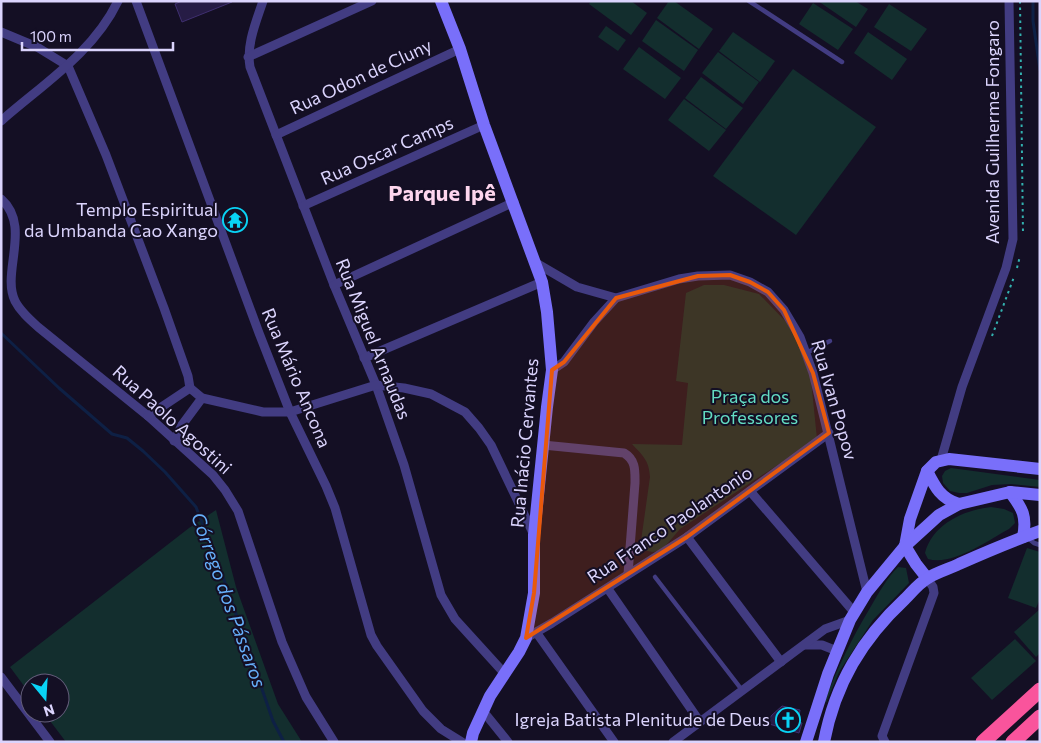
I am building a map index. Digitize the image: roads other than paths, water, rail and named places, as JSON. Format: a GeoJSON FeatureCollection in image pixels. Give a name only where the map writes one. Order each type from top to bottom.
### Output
{"type":"FeatureCollection","features":[{"type":"Feature","properties":{"kind":"highway"},"geometry":{"type":"LineString","coordinates":[[983,742],[1039,689]]}},
{"type":"Feature","properties":{"kind":"highway"},"geometry":{"type":"LineString","coordinates":[[1013,742],[1040,717]]}},
{"type":"Feature","properties":{"kind":"main road","name":"Rua Inácio Cervantes"},"geometry":{"type":"LineString","coordinates":[[441,1],[460,49],[484,125],[542,282],[548,312],[552,370],[534,535],[534,592],[531,635],[490,696],[471,742]]}},
{"type":"Feature","properties":{"kind":"main road"},"geometry":{"type":"LineString","coordinates":[[927,578],[916,564],[906,546],[910,520],[927,471],[941,460],[949,459],[1040,469]]}},
{"type":"Feature","properties":{"kind":"main road"},"geometry":{"type":"LineString","coordinates":[[927,471],[941,495],[945,499],[959,504]]}},
{"type":"Feature","properties":{"kind":"main road"},"geometry":{"type":"LineString","coordinates":[[1010,492],[1019,503],[1024,514],[1026,524],[1024,537]]}},
{"type":"Feature","properties":{"kind":"main road"},"geometry":{"type":"LineString","coordinates":[[806,742],[837,651],[852,616],[867,592],[906,546],[939,515],[959,504],[1010,492],[1040,495]]}},
{"type":"Feature","properties":{"kind":"main road"},"geometry":{"type":"LineString","coordinates":[[824,742],[833,703],[863,646],[881,623],[927,578],[1000,545],[1040,531]]}},
{"type":"Feature","properties":{"kind":"street"},"geometry":{"type":"LineString","coordinates":[[1,121],[68,66],[95,37],[118,1]]}},
{"type":"Feature","properties":{"kind":"street","name":"Rua Mário Ancona"},"geometry":{"type":"LineString","coordinates":[[136,1],[258,333],[290,412],[326,486],[366,622],[374,640],[423,711],[441,729],[462,742]]}},
{"type":"Feature","properties":{"kind":"street","name":"Rua Miguel Arnaudas"},"geometry":{"type":"LineString","coordinates":[[263,1],[252,34],[248,57],[250,67],[334,285],[376,385],[404,465],[441,594],[455,618],[505,674]]}},
{"type":"Feature","properties":{"kind":"street"},"geometry":{"type":"LineString","coordinates":[[248,57],[372,1]]}},
{"type":"Feature","properties":{"kind":"street","name":"Avenida Guilherme Fongaro"},"geometry":{"type":"LineString","coordinates":[[941,460],[962,387],[1006,268],[1013,239],[1009,1]]}},
{"type":"Feature","properties":{"kind":"street"},"geometry":{"type":"LineString","coordinates":[[1,32],[37,46],[68,66],[116,182],[164,308],[188,376],[190,388],[202,398],[256,411],[290,412],[376,385],[432,394],[465,412],[491,445],[534,535]]}},
{"type":"Feature","properties":{"kind":"street","name":"Rua Odon de Cluny"},"geometry":{"type":"LineString","coordinates":[[276,135],[460,49]]}},
{"type":"Feature","properties":{"kind":"street","name":"Rua Oscar Camps"},"geometry":{"type":"LineString","coordinates":[[303,206],[484,125]]}},
{"type":"Feature","properties":{"kind":"street","name":"Rua Paolo Agostini"},"geometry":{"type":"LineString","coordinates":[[1,199],[13,216],[15,243],[12,284],[14,299],[23,313],[148,416],[213,475],[225,490],[238,511],[282,642],[306,697],[334,742]]}},
{"type":"Feature","properties":{"kind":"street"},"geometry":{"type":"LineString","coordinates":[[334,285],[514,202]]}},
{"type":"Feature","properties":{"kind":"street"},"geometry":{"type":"LineString","coordinates":[[536,264],[577,287],[616,298],[594,322],[564,362],[552,370]]}},
{"type":"Feature","properties":{"kind":"street","name":"Rua Ivan Popov"},"geometry":{"type":"LineString","coordinates":[[616,298],[679,279],[698,276],[730,276],[750,282],[768,292],[784,310],[800,337],[813,373],[867,592]]}},
{"type":"Feature","properties":{"kind":"street"},"geometry":{"type":"LineString","coordinates":[[364,358],[542,282]]}},
{"type":"Feature","properties":{"kind":"street"},"geometry":{"type":"LineString","coordinates":[[148,416],[190,388]]}},
{"type":"Feature","properties":{"kind":"street"},"geometry":{"type":"LineString","coordinates":[[174,441],[182,425],[202,398]]}},
{"type":"Feature","properties":{"kind":"street","name":"Rua Franco Paolantonio"},"geometry":{"type":"LineString","coordinates":[[531,635],[687,537],[829,433]]}},
{"type":"Feature","properties":{"kind":"street"},"geometry":{"type":"LineString","coordinates":[[543,444],[624,453],[633,461],[635,484],[628,574]]}},
{"type":"Feature","properties":{"kind":"street"},"geometry":{"type":"LineString","coordinates":[[673,742],[825,629],[852,616],[750,491]]}},
{"type":"Feature","properties":{"kind":"street"},"geometry":{"type":"LineString","coordinates":[[687,537],[781,662]]}},
{"type":"Feature","properties":{"kind":"street"},"geometry":{"type":"LineString","coordinates":[[885,742],[882,736],[934,593],[934,587],[927,578]]}},
{"type":"Feature","properties":{"kind":"street"},"geometry":{"type":"LineString","coordinates":[[608,588],[700,722]]}},
{"type":"Feature","properties":{"kind":"street"},"geometry":{"type":"LineString","coordinates":[[531,635],[614,742]]}},
{"type":"Feature","properties":{"kind":"street"},"geometry":{"type":"LineString","coordinates":[[804,645],[822,645],[837,651]]}},
{"type":"Feature","properties":{"kind":"street"},"geometry":{"type":"LineString","coordinates":[[1,677],[50,742]]}},
{"type":"Feature","properties":{"kind":"street"},"geometry":{"type":"LineString","coordinates":[[483,711],[508,742]]}},
{"type":"Feature","properties":{"kind":"lane"},"geometry":{"type":"LineString","coordinates":[[749,1],[842,62]]}},
{"type":"Feature","properties":{"kind":"lane"},"geometry":{"type":"LineString","coordinates":[[806,353],[830,341]]}},
{"type":"Feature","properties":{"kind":"lane"},"geometry":{"type":"LineString","coordinates":[[1024,537],[1040,545]]}},
{"type":"Feature","properties":{"kind":"lane"},"geometry":{"type":"LineString","coordinates":[[655,577],[743,691]]}},
{"type":"Feature","properties":{"kind":"waterway"},"geometry":{"type":"LineString","coordinates":[[1033,1],[1033,21],[1040,70]]}},
{"type":"Feature","properties":{"kind":"waterway","name":"Córrego dos Pássaros"},"geometry":{"type":"LineString","coordinates":[[1,333],[59,388],[112,434],[127,438],[143,451],[165,472],[196,507],[226,585],[273,721],[284,742]]}},
{"type":"Feature","properties":{"kind":"place","name":"Templo Espiritual da Umbanda Cao Xango"},"geometry":{"type":"Point","coordinates":[235,220]}},
{"type":"Feature","properties":{"kind":"place","name":"Igreja Batista Plenitude de Deus"},"geometry":{"type":"Point","coordinates":[788,720]}},
{"type":"Feature","properties":{"kind":"district","name":"Parque Ipê"},"geometry":{"type":"Point","coordinates":[442,193]}},
{"type":"Feature","properties":{"kind":"park label","name":"Praça dos Professores"},"geometry":{"type":"Point","coordinates":[750,407]}}]}
